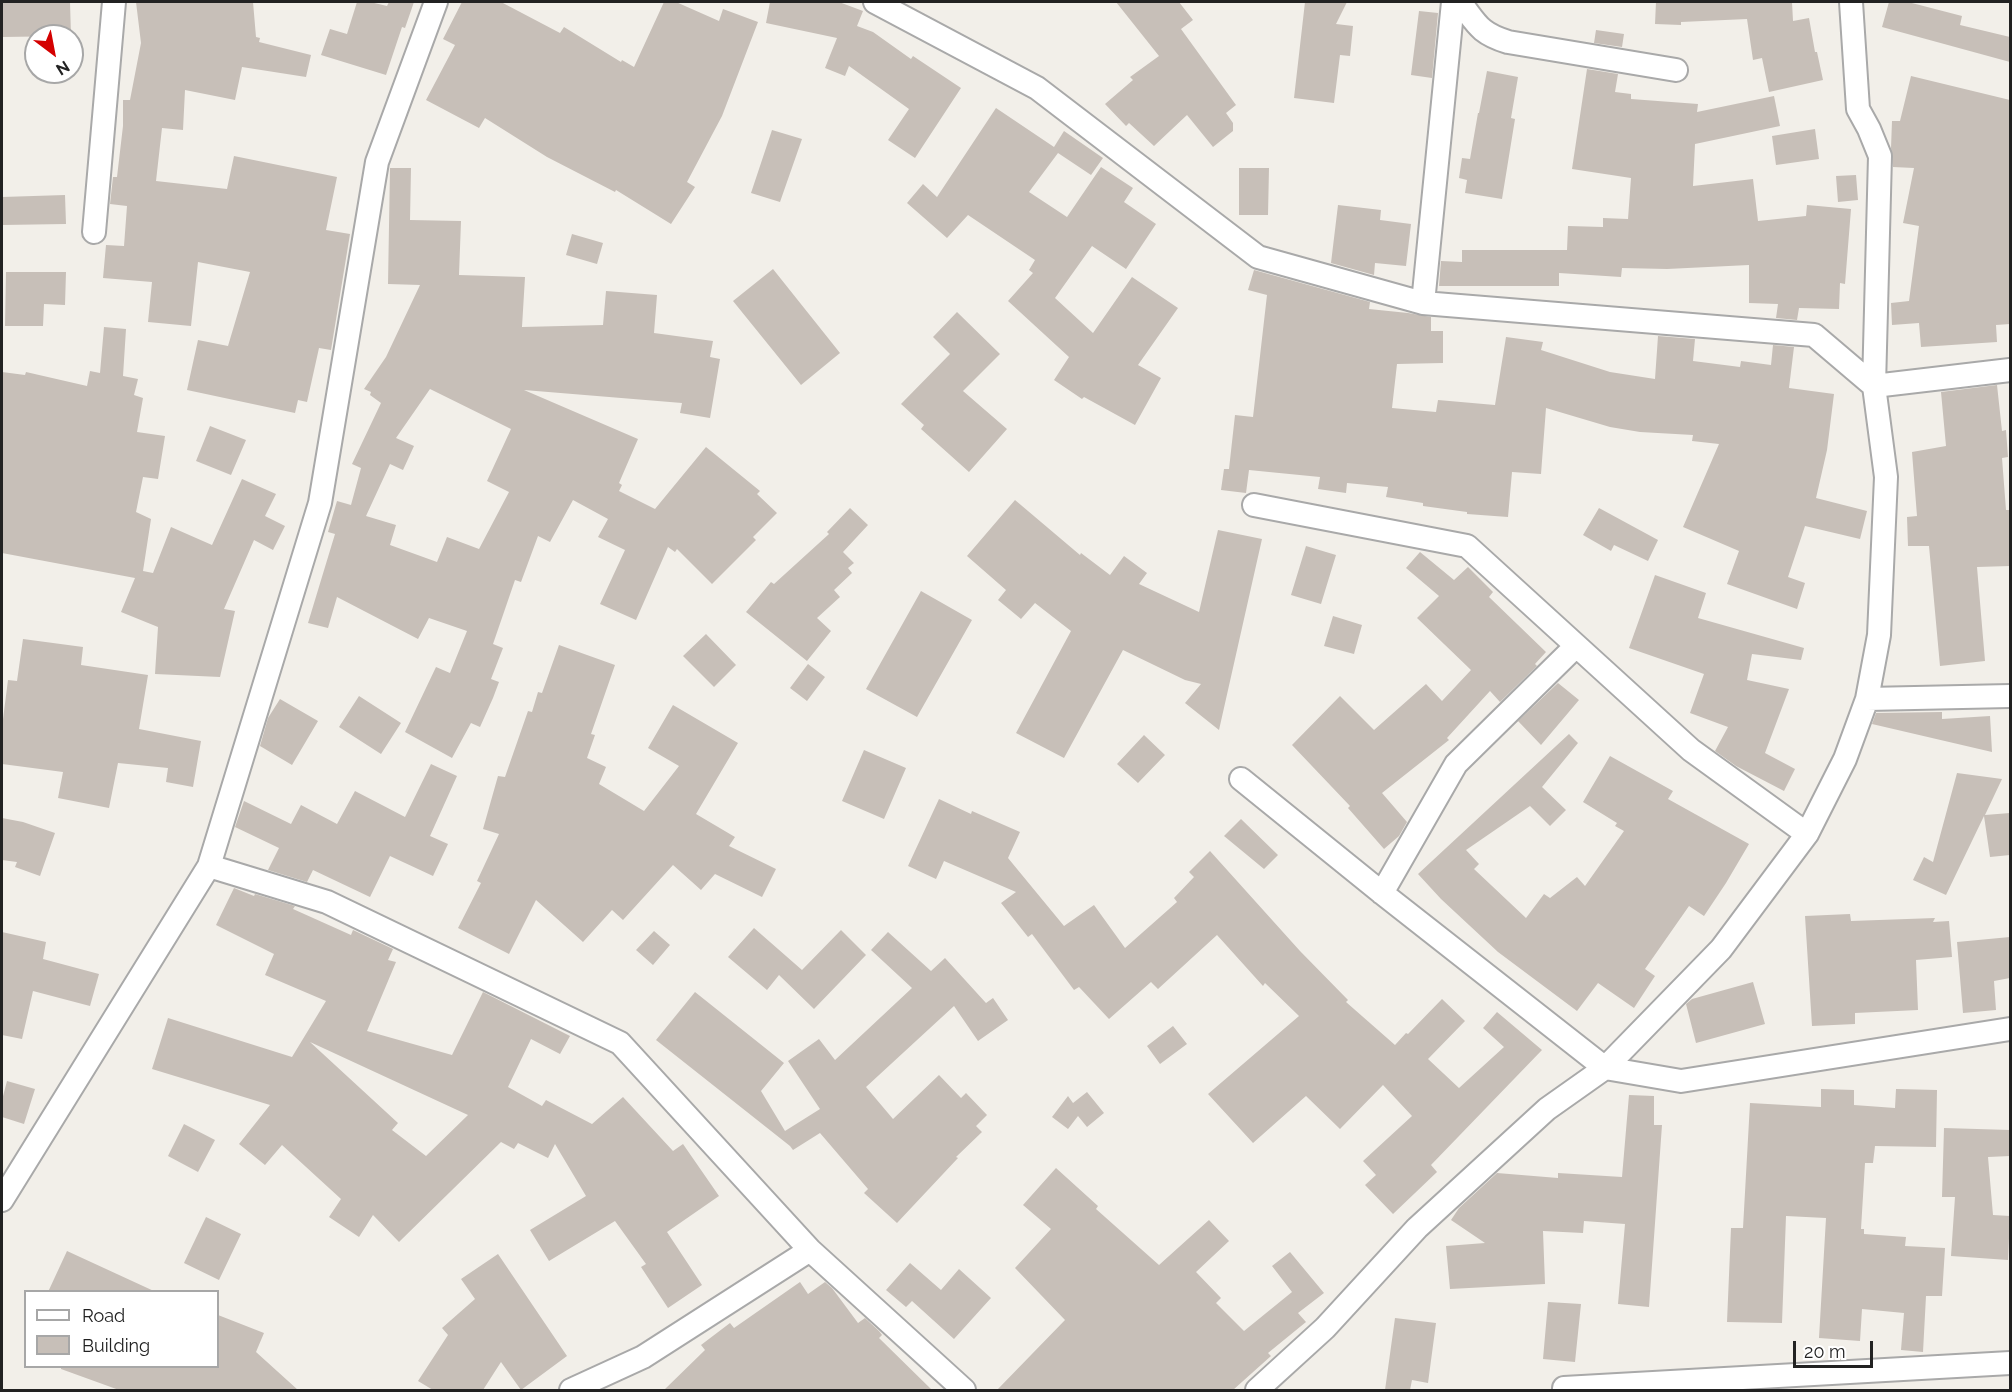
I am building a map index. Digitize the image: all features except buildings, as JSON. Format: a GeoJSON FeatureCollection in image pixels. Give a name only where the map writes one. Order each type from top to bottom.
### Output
{"type":"FeatureCollection","features":[{"type":"Feature","properties":{"kind":"street"},"geometry":{"type":"LineString","coordinates":[[94,232],[114,2]]}},
{"type":"Feature","properties":{"kind":"street"},"geometry":{"type":"LineString","coordinates":[[2,1200],[209,866],[320,503],[378,162],[436,2]]}},
{"type":"Feature","properties":{"kind":"street"},"geometry":{"type":"LineString","coordinates":[[875,2],[1038,88],[1258,257],[1423,303],[1814,335],[1874,386],[2010,370]]}},
{"type":"Feature","properties":{"kind":"street"},"geometry":{"type":"LineString","coordinates":[[1423,303],[1453,2]]}},
{"type":"Feature","properties":{"kind":"street"},"geometry":{"type":"LineString","coordinates":[[1460,2],[1480,28],[1490,36],[1508,42],[1676,70]]}},
{"type":"Feature","properties":{"kind":"street"},"geometry":{"type":"LineString","coordinates":[[1257,1390],[1325,1328],[1418,1228],[1547,1109],[1605,1068],[1721,949],[1807,834],[1845,759],[1867,699],[1879,635],[1886,477],[1874,386],[1880,156],[1858,109],[1851,2]]}},
{"type":"Feature","properties":{"kind":"street"},"geometry":{"type":"LineString","coordinates":[[1254,505],[1467,546],[1691,750],[1807,834]]}},
{"type":"Feature","properties":{"kind":"street"},"geometry":{"type":"LineString","coordinates":[[1382,894],[1456,764],[1576,646]]}},
{"type":"Feature","properties":{"kind":"street"},"geometry":{"type":"LineString","coordinates":[[1867,699],[2010,696]]}},
{"type":"Feature","properties":{"kind":"street"},"geometry":{"type":"LineString","coordinates":[[1241,779],[1382,894],[1605,1068],[1681,1081],[2010,1029]]}},
{"type":"Feature","properties":{"kind":"street"},"geometry":{"type":"LineString","coordinates":[[209,866],[327,902],[621,1043],[810,1250],[964,1390]]}},
{"type":"Feature","properties":{"kind":"street"},"geometry":{"type":"LineString","coordinates":[[571,1390],[643,1357],[810,1250]]}},
{"type":"Feature","properties":{"kind":"street"},"geometry":{"type":"LineString","coordinates":[[1564,1388],[2010,1363]]}}]}
